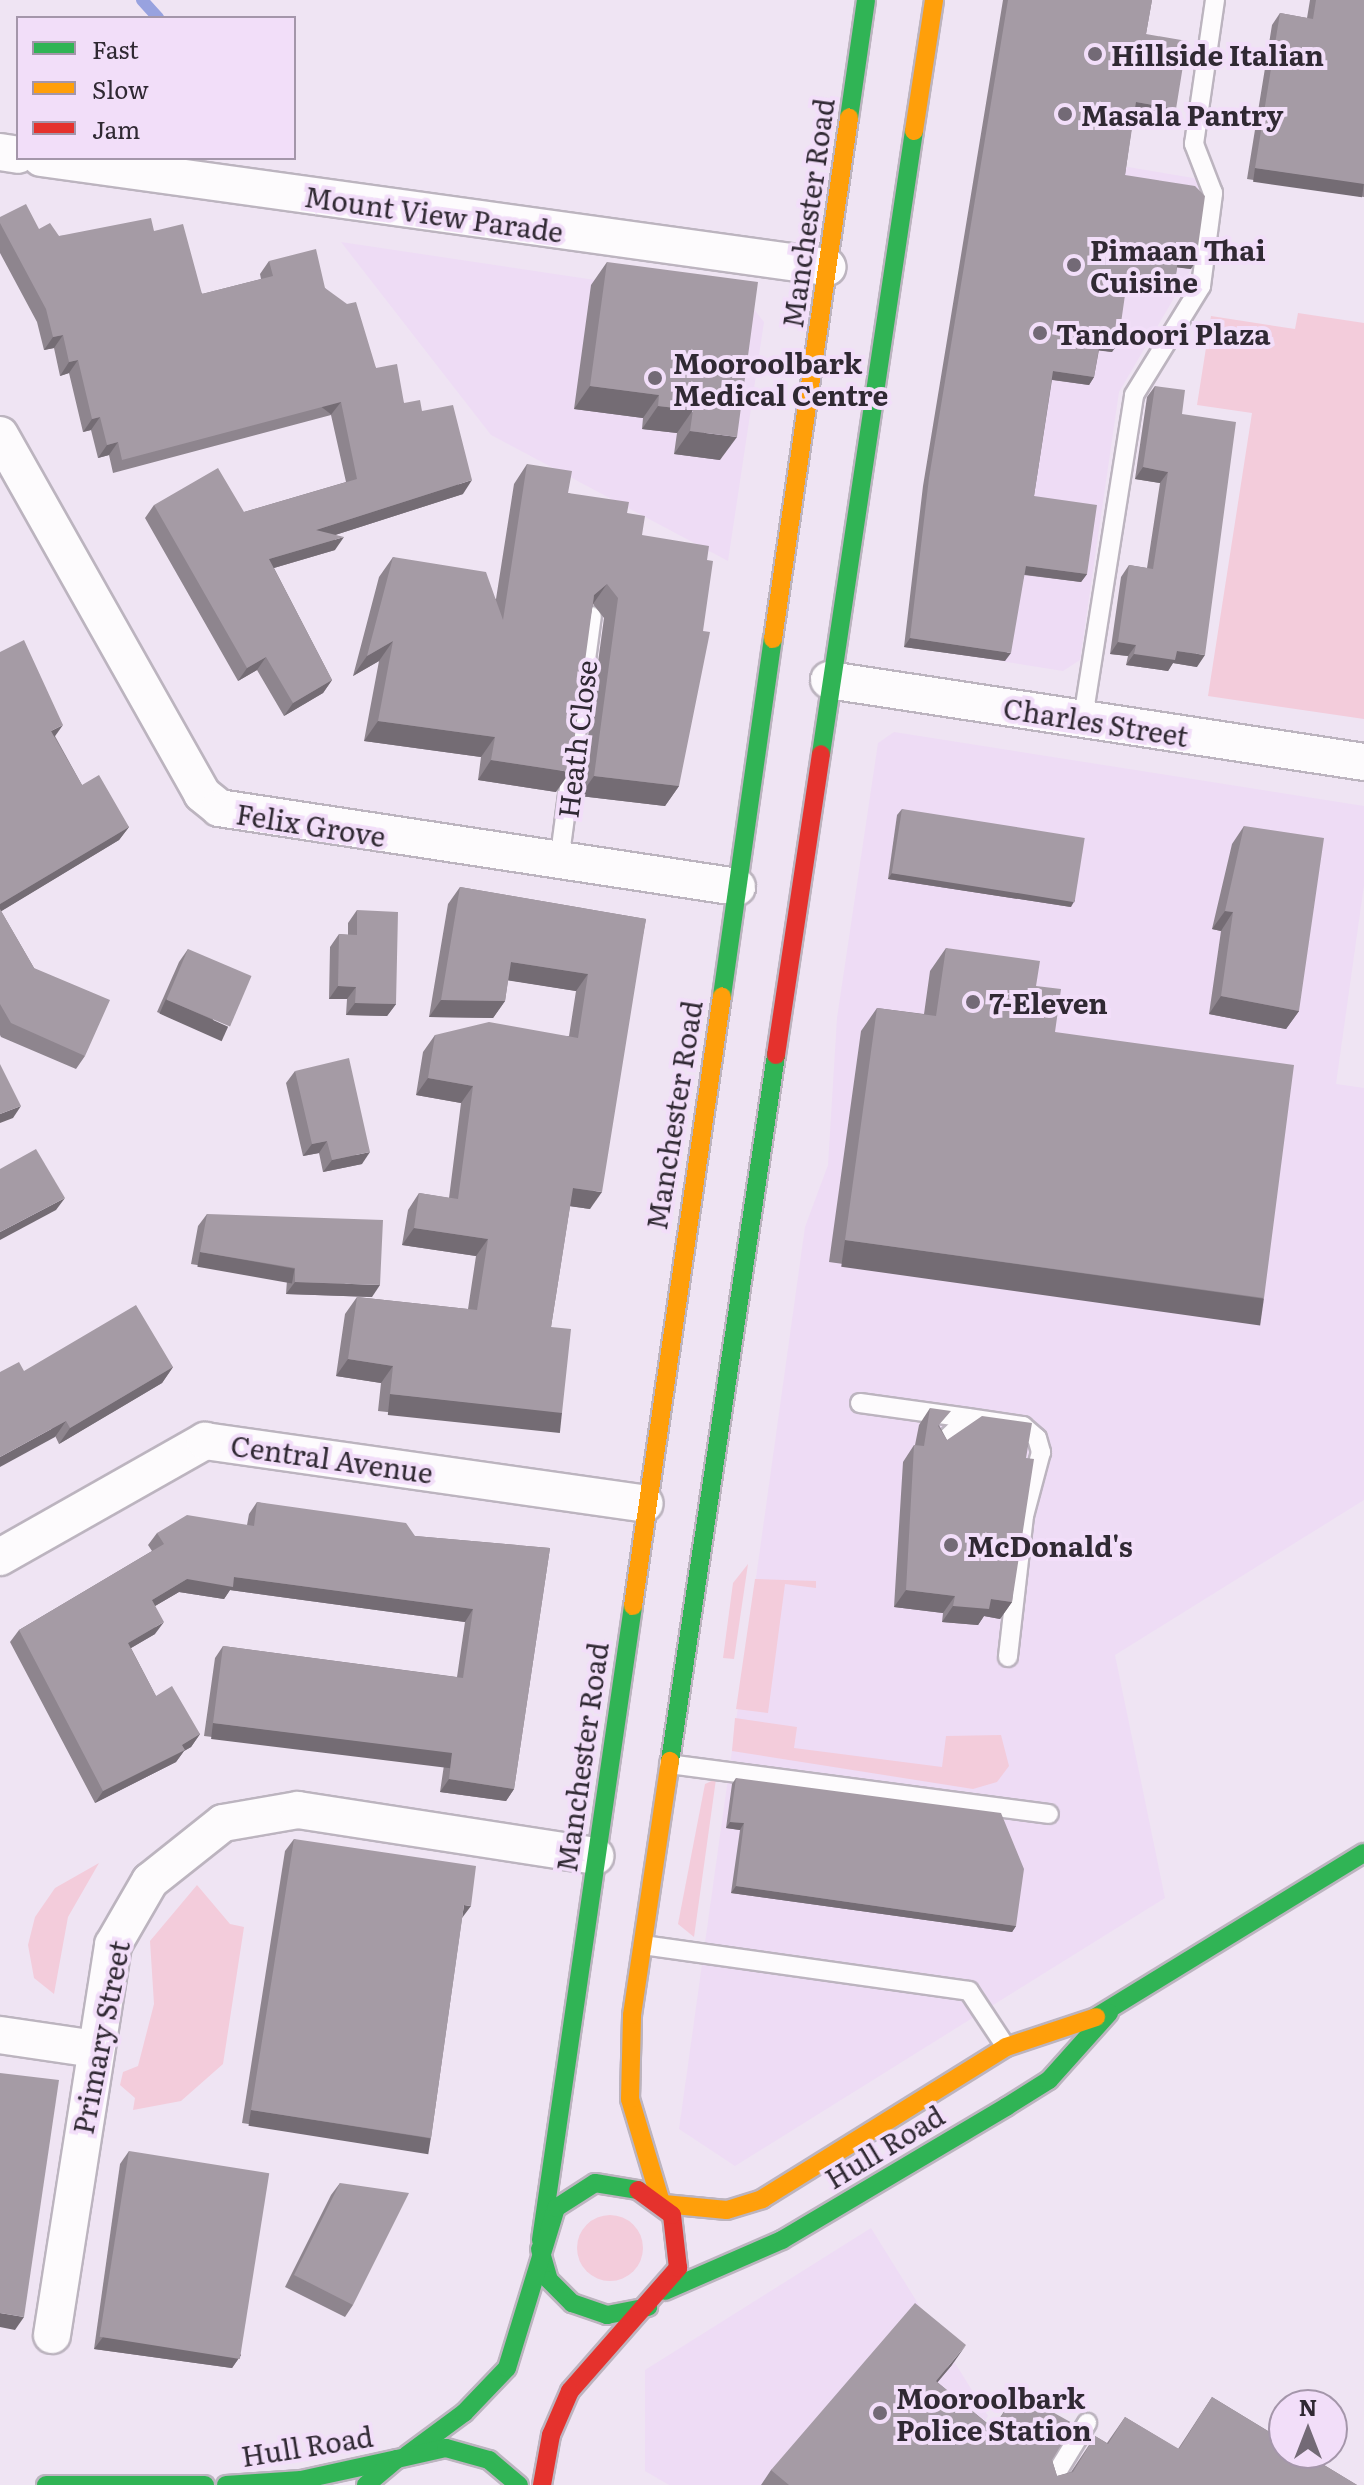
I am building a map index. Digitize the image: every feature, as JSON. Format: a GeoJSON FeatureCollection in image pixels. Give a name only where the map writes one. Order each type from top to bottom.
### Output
{"type":"FeatureCollection","features":[{"type":"Feature","properties":{"kind":"main road","name":"Manchester Road"},"geometry":{"type":"LineString","coordinates":[[662,2202],[630,2099],[643,1945],[669,1764],[679,1508],[737,887],[777,671],[827,267],[866,0]]}},
{"type":"Feature","properties":{"kind":"main road","name":"Manchester Road"},"geometry":{"type":"LineString","coordinates":[[541,2245],[595,1856],[679,1508],[934,0]]}},
{"type":"Feature","properties":{"kind":"main road","name":"Hull Road"},"geometry":{"type":"LineString","coordinates":[[542,2485],[551,2435],[570,2391],[665,2291],[807,2199],[1006,2047],[1109,2013],[1364,1853]]}},
{"type":"Feature","properties":{"kind":"main road","name":"Hull Road"},"geometry":{"type":"LineString","coordinates":[[226,2485],[301,2480],[402,2457],[464,2413],[507,2368],[525,2328],[541,2245],[564,2199],[595,2183],[631,2184],[662,2202],[736,2208],[807,2199],[1049,2080],[1109,2013]]}},
{"type":"Feature","properties":{"kind":"main road","name":"Hull Road"},"geometry":{"type":"LineString","coordinates":[[662,2202],[681,2247],[665,2291]]}},
{"type":"Feature","properties":{"kind":"main road"},"geometry":{"type":"LineString","coordinates":[[541,2245],[549,2280],[572,2303],[607,2315],[648,2307]]}},
{"type":"Feature","properties":{"kind":"main road"},"geometry":{"type":"LineString","coordinates":[[366,2485],[402,2457],[446,2448],[475,2454],[519,2485]]}},
{"type":"Feature","properties":{"kind":"main road","name":"Hull Road"},"geometry":{"type":"LineString","coordinates":[[38,2485],[205,2485]]}},
{"type":"Feature","properties":{"kind":"street","name":"Mount View Parade"},"geometry":{"type":"LineString","coordinates":[[55,160],[827,267]]}},
{"type":"Feature","properties":{"kind":"street","name":"Felix Grove"},"geometry":{"type":"LineString","coordinates":[[0,435],[202,794],[219,808],[737,887]]}},
{"type":"Feature","properties":{"kind":"street","name":"Charles Street"},"geometry":{"type":"LineString","coordinates":[[820,678],[1364,762]]}},
{"type":"Feature","properties":{"kind":"street","name":"Central Avenue"},"geometry":{"type":"LineString","coordinates":[[0,1557],[205,1441],[679,1508]]}},
{"type":"Feature","properties":{"kind":"street","name":"Primary Street"},"geometry":{"type":"LineString","coordinates":[[52,2335],[113,1945],[146,1885],[223,1823],[298,1810],[595,1856]]}},
{"type":"Feature","properties":{"kind":"street"},"geometry":{"type":"LineString","coordinates":[[0,2035],[95,2049]]}},
{"type":"Feature","properties":{"kind":"lane"},"geometry":{"type":"LineString","coordinates":[[1083,718],[1134,395],[1201,286],[1213,193],[1194,144],[1215,0]]}},
{"type":"Feature","properties":{"kind":"lane","name":"Heath Close"},"geometry":{"type":"LineString","coordinates":[[559,862],[592,616]]}},
{"type":"Feature","properties":{"kind":"lane"},"geometry":{"type":"LineString","coordinates":[[860,1403],[1023,1426],[1041,1452],[1024,1516],[1008,1657]]}},
{"type":"Feature","properties":{"kind":"lane"},"geometry":{"type":"LineString","coordinates":[[938,1445],[968,1418]]}},
{"type":"Feature","properties":{"kind":"lane"},"geometry":{"type":"LineString","coordinates":[[669,1764],[1049,1814]]}},
{"type":"Feature","properties":{"kind":"lane"},"geometry":{"type":"LineString","coordinates":[[643,1945],[969,1991],[1006,2047]]}},
{"type":"Feature","properties":{"kind":"lane"},"geometry":{"type":"LineString","coordinates":[[1049,2485],[1087,2423]]}},
{"type":"Feature","properties":{"kind":"shaded area"},"geometry":{"type":"Polygon","coordinates":[[[1141,42],[1181,49],[1170,117],[1131,111],[1122,166],[1205,180],[1191,269],[1119,392],[1080,660],[1063,671],[937,651],[1141,42]]]}},
{"type":"Feature","properties":{"kind":"shaded area"},"geometry":{"type":"Polygon","coordinates":[[[341,242],[749,303],[764,322],[728,561],[491,435],[341,242]]]}},
{"type":"Feature","properties":{"kind":"shaded area"},"geometry":{"type":"Polygon","coordinates":[[[1298,313],[1364,323],[1364,719],[1208,696],[1252,413],[1197,405],[1211,316],[1295,329],[1298,313]]]}},
{"type":"Feature","properties":{"kind":"shaded area"},"geometry":{"type":"Polygon","coordinates":[[[894,732],[1364,806],[1364,885],[1336,1084],[1364,1088],[1364,1500],[1115,1655],[1165,1898],[735,2166],[679,2129],[805,1227],[828,1165],[837,1018],[878,743],[894,732]]]}},
{"type":"Feature","properties":{"kind":"shaded area"},"geometry":{"type":"Polygon","coordinates":[[[748,1564],[734,1659],[723,1658],[733,1583],[748,1564]]]}},
{"type":"Feature","properties":{"kind":"shaded area"},"geometry":{"type":"Polygon","coordinates":[[[755,1579],[816,1581],[816,1588],[785,1584],[768,1713],[736,1709],[755,1579]]]}},
{"type":"Feature","properties":{"kind":"shaded area"},"geometry":{"type":"Polygon","coordinates":[[[735,1718],[797,1727],[794,1748],[942,1767],[946,1736],[1001,1735],[1009,1766],[997,1782],[973,1789],[732,1751],[735,1718]]]}},
{"type":"Feature","properties":{"kind":"shaded area"},"geometry":{"type":"Polygon","coordinates":[[[716,1779],[694,1937],[678,1924],[705,1784],[716,1779]]]}},
{"type":"Feature","properties":{"kind":"shaded area"},"geometry":{"type":"Polygon","coordinates":[[[99,1863],[68,1917],[54,1994],[34,1978],[28,1945],[35,1917],[55,1888],[99,1863]]]}},
{"type":"Feature","properties":{"kind":"shaded area"},"geometry":{"type":"Polygon","coordinates":[[[197,1885],[230,1924],[244,1927],[223,2064],[181,2101],[133,2110],[135,2098],[120,2085],[123,2072],[138,2066],[154,2004],[150,1941],[197,1885]]]}},
{"type":"Feature","properties":{"kind":"shaded area"},"geometry":{"type":"Polygon","coordinates":[[[603,2215],[617,2215],[629,2220],[638,2229],[643,2248],[641,2261],[634,2272],[617,2281],[603,2281],[591,2276],[582,2267],[577,2255],[577,2241],[582,2229],[591,2220],[603,2215]]]}},
{"type":"Feature","properties":{"kind":"shaded area"},"geometry":{"type":"Polygon","coordinates":[[[871,2228],[988,2416],[947,2485],[669,2485],[645,2471],[645,2370],[871,2228]]]}},
{"type":"Feature","properties":{"kind":"building"},"geometry":{"type":"Polygon","coordinates":[[[1008,0],[1152,0],[1146,34],[1187,41],[1176,109],[1136,102],[1125,175],[1195,186],[1205,196],[1196,261],[1178,258],[1175,282],[1128,274],[1118,344],[1100,342],[1094,377],[1053,371],[1034,496],[1097,505],[1087,574],[1026,566],[1011,653],[910,638],[929,478],[1008,0]]]}},
{"type":"Feature","properties":{"kind":"building"},"geometry":{"type":"Polygon","coordinates":[[[1316,0],[1364,0],[1364,184],[1255,168],[1280,13],[1313,19],[1316,0]]]}},
{"type":"Feature","properties":{"kind":"building"},"geometry":{"type":"Polygon","coordinates":[[[26,204],[39,229],[50,223],[59,236],[151,218],[154,231],[183,224],[202,294],[273,276],[269,261],[316,249],[325,288],[347,304],[356,302],[376,368],[397,364],[404,403],[420,400],[422,411],[453,405],[472,480],[316,530],[344,537],[269,559],[332,680],[293,703],[266,657],[247,668],[154,505],[218,468],[244,512],[357,479],[341,402],[122,460],[118,442],[107,445],[100,417],[92,419],[78,360],[69,362],[63,335],[53,337],[46,309],[0,223],[0,217],[26,204]]]}},
{"type":"Feature","properties":{"kind":"building","name":"Mooroolbark Medical Centre"},"geometry":{"type":"Polygon","coordinates":[[[607,262],[758,282],[737,437],[690,431],[693,410],[658,406],[659,395],[590,386],[607,262]]]}},
{"type":"Feature","properties":{"kind":"building"},"geometry":{"type":"Polygon","coordinates":[[[1155,386],[1185,390],[1182,414],[1236,422],[1205,655],[1177,651],[1175,660],[1134,654],[1136,645],[1118,642],[1129,565],[1153,569],[1168,472],[1143,467],[1155,386]]]}},
{"type":"Feature","properties":{"kind":"building"},"geometry":{"type":"Polygon","coordinates":[[[527,464],[572,471],[568,493],[629,502],[627,513],[645,516],[642,535],[709,546],[707,560],[713,561],[703,631],[710,632],[679,786],[594,776],[618,598],[607,584],[594,595],[570,772],[491,760],[495,737],[378,721],[393,641],[367,656],[393,557],[486,572],[503,620],[527,464]]]}},
{"type":"Feature","properties":{"kind":"building"},"geometry":{"type":"Polygon","coordinates":[[[24,640],[63,725],[51,731],[82,785],[99,775],[129,827],[0,904],[0,652],[24,640]]]}},
{"type":"Feature","properties":{"kind":"building","name":"7-Eleven"},"geometry":{"type":"Polygon","coordinates":[[[902,809],[1085,838],[1075,902],[892,873],[902,809]]]}},
{"type":"Feature","properties":{"kind":"building"},"geometry":{"type":"Polygon","coordinates":[[[1244,826],[1324,838],[1299,1011],[1221,996],[1233,912],[1225,911],[1244,826]]]}},
{"type":"Feature","properties":{"kind":"building"},"geometry":{"type":"Polygon","coordinates":[[[460,887],[646,919],[602,1192],[573,1188],[551,1327],[571,1329],[562,1413],[390,1394],[393,1366],[348,1359],[357,1297],[477,1310],[488,1239],[414,1228],[419,1193],[458,1199],[473,1086],[428,1078],[435,1035],[489,1022],[578,1038],[588,974],[511,962],[505,1001],[441,1000],[460,887]]]}},
{"type":"Feature","properties":{"kind":"building"},"geometry":{"type":"Polygon","coordinates":[[[0,909],[34,968],[110,1000],[85,1056],[11,1023],[0,1004],[0,909]]]}},
{"type":"Feature","properties":{"kind":"building"},"geometry":{"type":"Polygon","coordinates":[[[357,910],[398,912],[396,1004],[355,1003],[356,987],[338,986],[339,934],[357,935],[357,910]]]}},
{"type":"Feature","properties":{"kind":"building"},"geometry":{"type":"Polygon","coordinates":[[[946,948],[1040,961],[1036,986],[1061,989],[1055,1032],[1294,1065],[1264,1298],[845,1240],[877,1008],[936,1016],[946,948]]]}},
{"type":"Feature","properties":{"kind":"building"},"geometry":{"type":"Polygon","coordinates":[[[188,949],[252,976],[230,1027],[167,1000],[188,949]]]}},
{"type":"Feature","properties":{"kind":"building"},"geometry":{"type":"Polygon","coordinates":[[[349,1058],[370,1152],[332,1160],[327,1141],[312,1144],[295,1071],[349,1058]]]}},
{"type":"Feature","properties":{"kind":"building"},"geometry":{"type":"Polygon","coordinates":[[[0,1064],[21,1106],[0,1114],[0,1064]]]}},
{"type":"Feature","properties":{"kind":"building"},"geometry":{"type":"Polygon","coordinates":[[[36,1149],[65,1198],[0,1232],[0,1169],[36,1149]]]}},
{"type":"Feature","properties":{"kind":"building"},"geometry":{"type":"Polygon","coordinates":[[[207,1214],[383,1220],[380,1285],[295,1282],[295,1268],[200,1252],[207,1214]]]}},
{"type":"Feature","properties":{"kind":"building"},"geometry":{"type":"Polygon","coordinates":[[[136,1305],[173,1367],[70,1428],[66,1421],[0,1457],[0,1372],[19,1362],[24,1371],[136,1305]]]}},
{"type":"Feature","properties":{"kind":"building","name":"McDonald's"},"geometry":{"type":"Polygon","coordinates":[[[930,1408],[951,1411],[938,1426],[947,1440],[982,1416],[1032,1423],[1026,1458],[1034,1459],[1012,1602],[991,1599],[989,1609],[953,1606],[955,1596],[906,1590],[914,1445],[924,1446],[930,1408]]]}},
{"type":"Feature","properties":{"kind":"building"},"geometry":{"type":"Polygon","coordinates":[[[257,1502],[406,1523],[415,1536],[550,1548],[514,1789],[449,1779],[452,1753],[213,1723],[223,1646],[463,1678],[473,1609],[234,1577],[233,1587],[187,1579],[152,1600],[164,1622],[128,1643],[156,1696],[172,1686],[200,1734],[182,1745],[185,1750],[103,1791],[19,1630],[164,1544],[157,1533],[187,1515],[254,1526],[257,1502]]]}},
{"type":"Feature","properties":{"kind":"building"},"geometry":{"type":"Polygon","coordinates":[[[736,1778],[1001,1813],[1024,1869],[1016,1926],[736,1886],[744,1823],[730,1822],[736,1778]]]}},
{"type":"Feature","properties":{"kind":"building"},"geometry":{"type":"Polygon","coordinates":[[[294,1839],[476,1866],[471,1906],[464,1905],[431,2138],[251,2110],[294,1839]]]}},
{"type":"Feature","properties":{"kind":"building"},"geometry":{"type":"Polygon","coordinates":[[[0,2073],[59,2080],[24,2317],[0,2313],[0,2073]]]}},
{"type":"Feature","properties":{"kind":"building"},"geometry":{"type":"Polygon","coordinates":[[[129,2151],[269,2173],[240,2359],[100,2337],[129,2151]]]}},
{"type":"Feature","properties":{"kind":"building"},"geometry":{"type":"Polygon","coordinates":[[[340,2183],[409,2193],[353,2305],[294,2275],[340,2183]]]}},
{"type":"Feature","properties":{"kind":"building"},"geometry":{"type":"Polygon","coordinates":[[[915,2303],[966,2345],[936,2381],[994,2429],[1005,2410],[1047,2409],[1074,2424],[1052,2460],[1057,2476],[1073,2472],[1095,2436],[1108,2444],[1125,2417],[1179,2449],[1212,2397],[1268,2431],[1268,2469],[1330,2469],[1357,2485],[789,2485],[771,2470],[915,2303]]]}},
{"type":"Feature","properties":{"kind":"waterway"},"geometry":{"type":"LineString","coordinates":[[142,0],[156,16]]}},
{"type":"Feature","properties":{"kind":"traffic: fast"},"geometry":{"type":"LineString","coordinates":[[849,118],[866,0]]}},
{"type":"Feature","properties":{"kind":"traffic: fast"},"geometry":{"type":"LineString","coordinates":[[821,754],[914,131]]}},
{"type":"Feature","properties":{"kind":"traffic: fast"},"geometry":{"type":"LineString","coordinates":[[722,996],[773,639]]}},
{"type":"Feature","properties":{"kind":"traffic: fast"},"geometry":{"type":"LineString","coordinates":[[670,1761],[776,1055]]}},
{"type":"Feature","properties":{"kind":"traffic: fast"},"geometry":{"type":"LineString","coordinates":[[541,2240],[633,1606]]}},
{"type":"Feature","properties":{"kind":"traffic: fast"},"geometry":{"type":"LineString","coordinates":[[1096,2017],[1364,1853]]}},
{"type":"Feature","properties":{"kind":"traffic: fast"},"geometry":{"type":"LineString","coordinates":[[665,2291],[782,2240],[1006,2107],[1049,2080],[1109,2013]]}},
{"type":"Feature","properties":{"kind":"traffic: fast"},"geometry":{"type":"LineString","coordinates":[[407,2455],[464,2413],[507,2368],[556,2208],[595,2183],[638,2190]]}},
{"type":"Feature","properties":{"kind":"traffic: fast"},"geometry":{"type":"LineString","coordinates":[[540,2249],[549,2280],[572,2303],[607,2315],[648,2307]]}},
{"type":"Feature","properties":{"kind":"traffic: fast"},"geometry":{"type":"LineString","coordinates":[[366,2485],[397,2459],[446,2448],[489,2460],[519,2485]]}},
{"type":"Feature","properties":{"kind":"traffic: fast"},"geometry":{"type":"LineString","coordinates":[[226,2485],[301,2480],[397,2459]]}},
{"type":"Feature","properties":{"kind":"traffic: fast"},"geometry":{"type":"LineString","coordinates":[[46,2485],[205,2485]]}},
{"type":"Feature","properties":{"kind":"traffic: slow"},"geometry":{"type":"LineString","coordinates":[[914,131],[934,0]]}},
{"type":"Feature","properties":{"kind":"traffic: slow"},"geometry":{"type":"LineString","coordinates":[[773,639],[849,118]]}},
{"type":"Feature","properties":{"kind":"traffic: slow"},"geometry":{"type":"LineString","coordinates":[[633,1606],[722,996]]}},
{"type":"Feature","properties":{"kind":"traffic: slow"},"geometry":{"type":"LineString","coordinates":[[660,2199],[630,2099],[632,2015],[670,1761]]}},
{"type":"Feature","properties":{"kind":"traffic: slow"},"geometry":{"type":"LineString","coordinates":[[664,2204],[727,2210],[762,2199],[1006,2047],[1096,2017]]}},
{"type":"Feature","properties":{"kind":"traffic: jam"},"geometry":{"type":"LineString","coordinates":[[776,1055],[821,754]]}},
{"type":"Feature","properties":{"kind":"traffic: jam"},"geometry":{"type":"LineString","coordinates":[[542,2485],[551,2435],[570,2391],[678,2268],[672,2215],[638,2190]]}},
{"type":"Feature","properties":{"kind":"place","name":"Hillside Italian"},"geometry":{"type":"Point","coordinates":[1095,54]}},
{"type":"Feature","properties":{"kind":"place","name":"Masala Pantry"},"geometry":{"type":"Point","coordinates":[1065,114]}},
{"type":"Feature","properties":{"kind":"place","name":"Pimaan Thai Cuisine"},"geometry":{"type":"Point","coordinates":[1074,265]}},
{"type":"Feature","properties":{"kind":"place","name":"Tandoori Plaza"},"geometry":{"type":"Point","coordinates":[1040,333]}},
{"type":"Feature","properties":{"kind":"place","name":"Mooroolbark Medical Centre"},"geometry":{"type":"Point","coordinates":[655,378]}},
{"type":"Feature","properties":{"kind":"place","name":"7-Eleven"},"geometry":{"type":"Point","coordinates":[973,1002]}},
{"type":"Feature","properties":{"kind":"place","name":"McDonald's"},"geometry":{"type":"Point","coordinates":[951,1545]}},
{"type":"Feature","properties":{"kind":"place","name":"Mooroolbark Police Station"},"geometry":{"type":"Point","coordinates":[880,2413]}}]}
